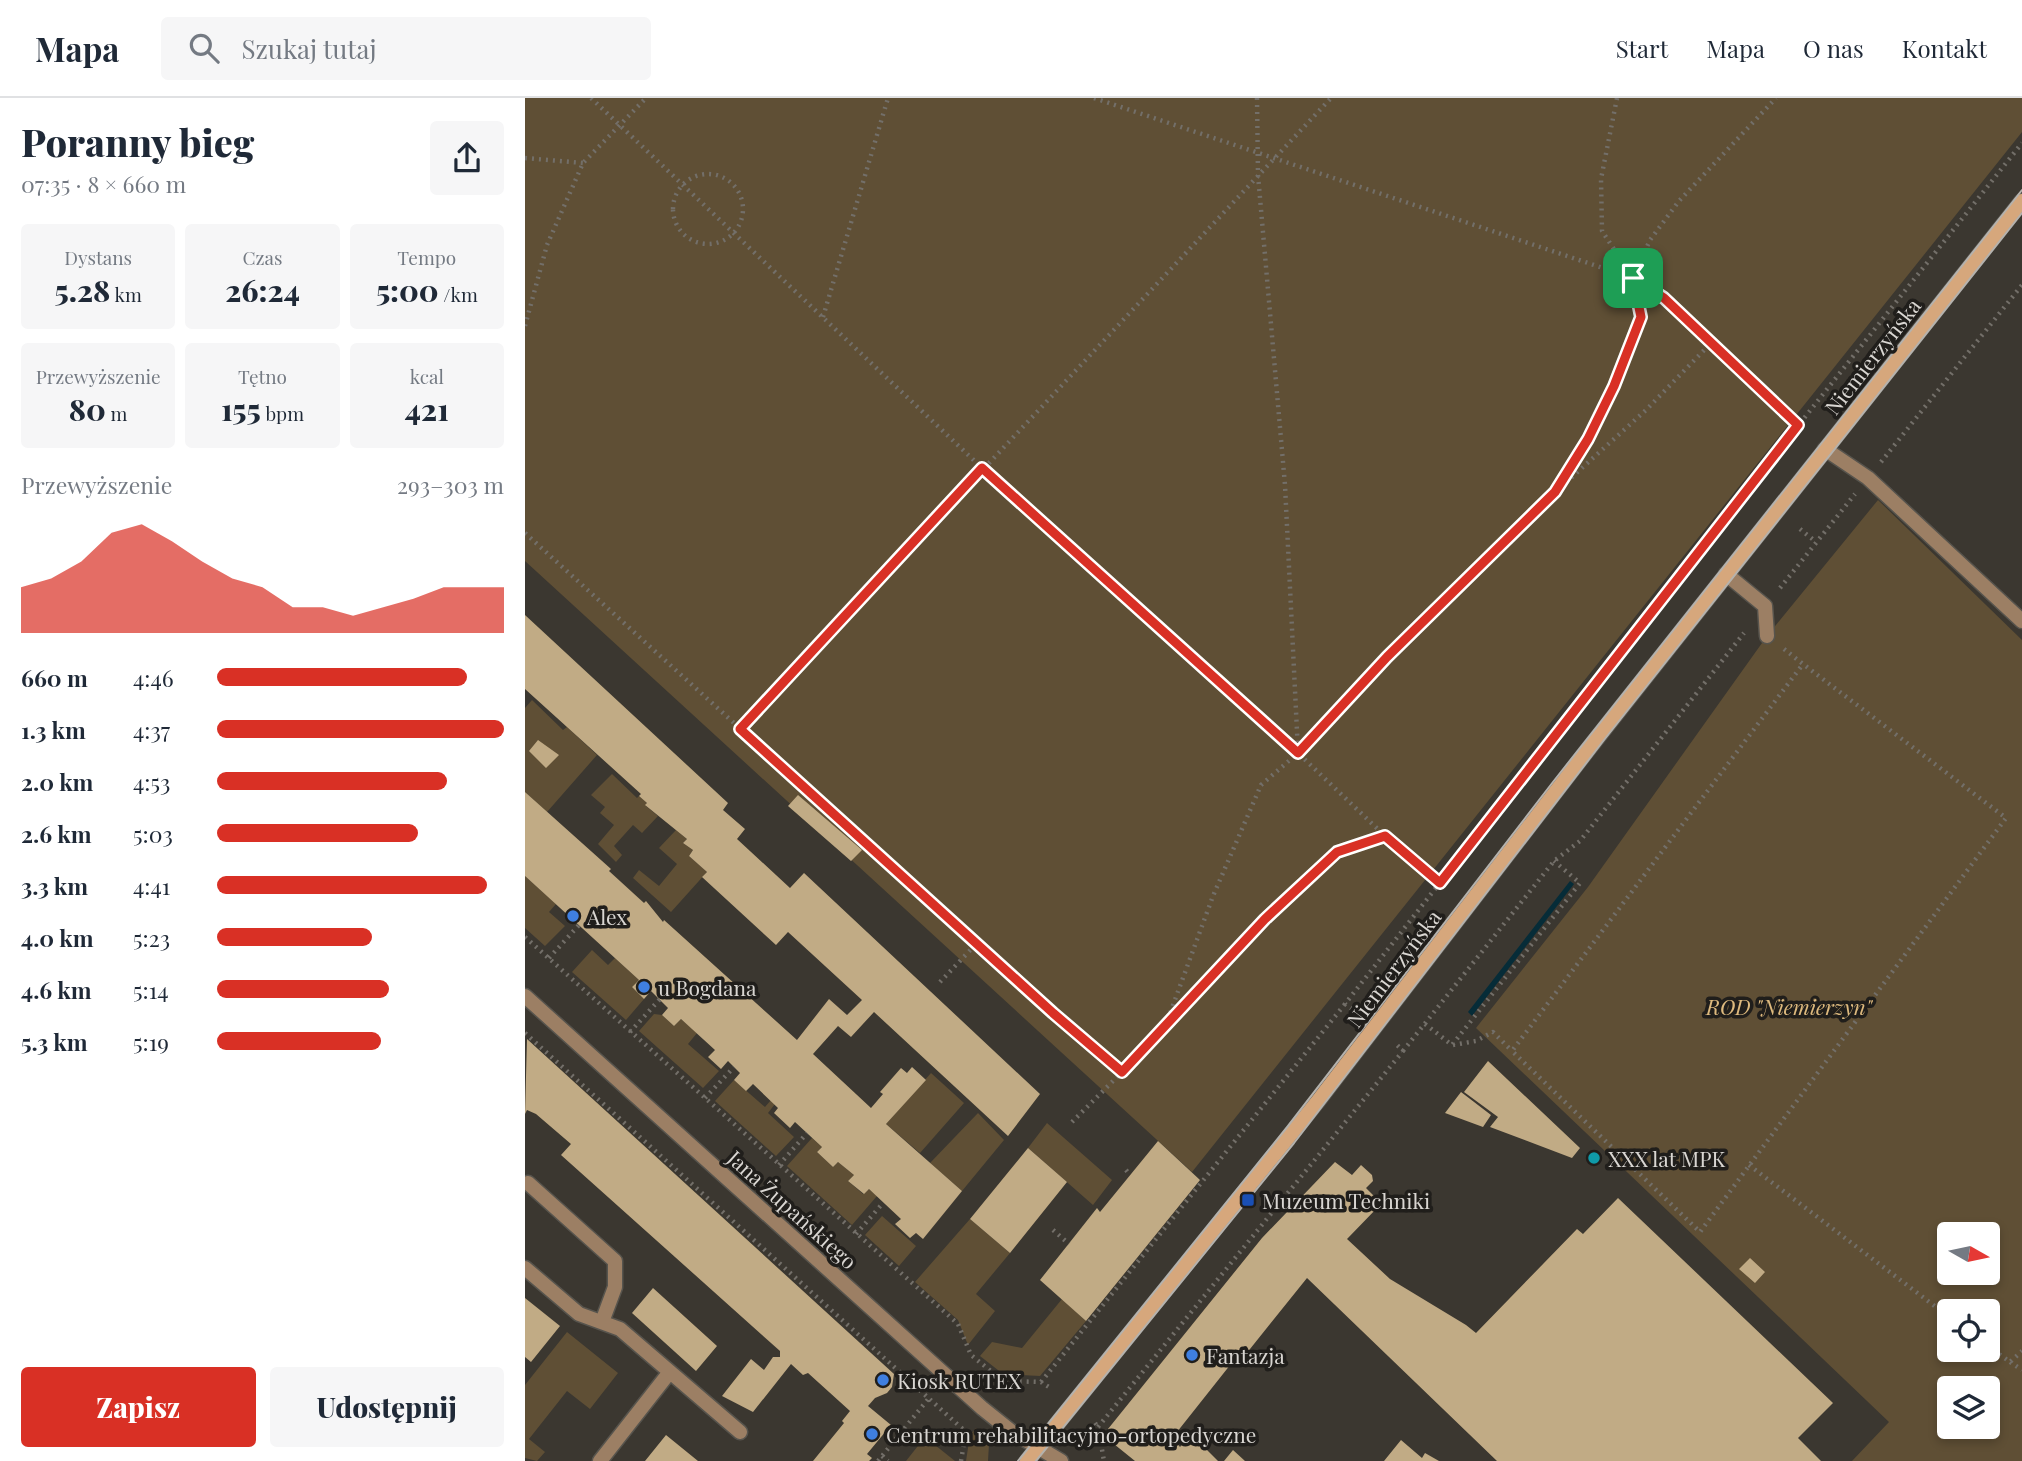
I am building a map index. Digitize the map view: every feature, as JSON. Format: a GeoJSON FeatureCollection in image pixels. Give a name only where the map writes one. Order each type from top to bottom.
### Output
{"type":"FeatureCollection","features":[{"type":"Feature","properties":{"kind":"street","name":"Niemierzyńska"},"geometry":{"type":"LineString","coordinates":[[1027,1461],[1317,1102],[1585,752],[2022,201]]}},
{"type":"Feature","properties":{"kind":"street"},"geometry":{"type":"LineString","coordinates":[[1825,449],[1868,478],[2022,621]]}},
{"type":"Feature","properties":{"kind":"street"},"geometry":{"type":"LineString","coordinates":[[1726,574],[1765,606],[1767,636]]}},
{"type":"Feature","properties":{"kind":"street","name":"Jana Żupańskiego"},"geometry":{"type":"LineString","coordinates":[[525,996],[966,1394],[1012,1432],[1061,1461]]}},
{"type":"Feature","properties":{"kind":"street"},"geometry":{"type":"LineString","coordinates":[[528,1183],[615,1261],[615,1287],[602,1322]]}},
{"type":"Feature","properties":{"kind":"street"},"geometry":{"type":"LineString","coordinates":[[525,1268],[579,1314],[620,1329],[740,1432]]}},
{"type":"Feature","properties":{"kind":"street"},"geometry":{"type":"LineString","coordinates":[[600,1461],[670,1373]]}},
{"type":"Feature","properties":{"kind":"path"},"geometry":{"type":"LineString","coordinates":[[591,98],[982,468],[1298,753],[1385,836],[1440,883]]}},
{"type":"Feature","properties":{"kind":"path"},"geometry":{"type":"LineString","coordinates":[[525,326],[547,245],[583,163],[646,98]]}},
{"type":"Feature","properties":{"kind":"path"},"geometry":{"type":"LineString","coordinates":[[823,317],[888,98]]}},
{"type":"Feature","properties":{"kind":"path"},"geometry":{"type":"LineString","coordinates":[[1094,98],[1633,278],[1664,298],[1798,425]]}},
{"type":"Feature","properties":{"kind":"path"},"geometry":{"type":"LineString","coordinates":[[1257,98],[1258,174],[1285,485],[1298,753]]}},
{"type":"Feature","properties":{"kind":"path"},"geometry":{"type":"LineString","coordinates":[[740,729],[1331,98]]}},
{"type":"Feature","properties":{"kind":"path"},"geometry":{"type":"LineString","coordinates":[[1555,492],[1588,439],[1614,386],[1641,317],[1633,278],[1602,231],[1601,179],[1617,98]]}},
{"type":"Feature","properties":{"kind":"path"},"geometry":{"type":"LineString","coordinates":[[1633,278],[1650,240],[1679,201],[1776,98]]}},
{"type":"Feature","properties":{"kind":"path"},"geometry":{"type":"LineString","coordinates":[[1041,1382],[1345,1004],[2022,143]]}},
{"type":"Feature","properties":{"kind":"path"},"geometry":{"type":"LineString","coordinates":[[525,158],[583,163]]}},
{"type":"Feature","properties":{"kind":"path"},"geometry":{"type":"LineString","coordinates":[[704,174],[727,179],[742,198],[741,223],[734,233],[726,240],[703,244],[684,235],[673,215],[676,193],[682,184],[704,174]]}},
{"type":"Feature","properties":{"kind":"path"},"geometry":{"type":"LineString","coordinates":[[1104,1461],[1096,1425],[1425,1024],[1554,860],[1580,841],[2022,285]]}},
{"type":"Feature","properties":{"kind":"path"},"geometry":{"type":"LineString","coordinates":[[1165,1027],[1213,895],[1261,785],[1298,753],[1387,657],[1555,492],[1646,410],[1711,343]]}},
{"type":"Feature","properties":{"kind":"path"},"geometry":{"type":"LineString","coordinates":[[1748,489],[1753,493]]}},
{"type":"Feature","properties":{"kind":"path"},"geometry":{"type":"LineString","coordinates":[[1800,529],[1816,542]]}},
{"type":"Feature","properties":{"kind":"path"},"geometry":{"type":"LineString","coordinates":[[525,533],[1122,1072]]}},
{"type":"Feature","properties":{"kind":"path"},"geometry":{"type":"LineString","coordinates":[[1425,1024],[1452,1045],[1476,1041],[1493,1032],[1700,1232],[2006,818],[1767,636]]}},
{"type":"Feature","properties":{"kind":"path"},"geometry":{"type":"LineString","coordinates":[[1512,1051],[1804,664]]}},
{"type":"Feature","properties":{"kind":"path"},"geometry":{"type":"LineString","coordinates":[[1072,1122],[1265,919],[1337,852],[1385,836]]}},
{"type":"Feature","properties":{"kind":"path"},"geometry":{"type":"LineString","coordinates":[[1452,1045],[1580,883],[1554,860]]}},
{"type":"Feature","properties":{"kind":"path"},"geometry":{"type":"LineString","coordinates":[[548,958],[579,925]]}},
{"type":"Feature","properties":{"kind":"path"},"geometry":{"type":"LineString","coordinates":[[525,937],[958,1324],[971,1355],[1003,1381],[1041,1382],[1049,1387]]}},
{"type":"Feature","properties":{"kind":"path"},"geometry":{"type":"LineString","coordinates":[[940,982],[977,943]]}},
{"type":"Feature","properties":{"kind":"path"},"geometry":{"type":"LineString","coordinates":[[631,1032],[660,999]]}},
{"type":"Feature","properties":{"kind":"path"},"geometry":{"type":"LineString","coordinates":[[1345,1004],[1352,1009]]}},
{"type":"Feature","properties":{"kind":"path"},"geometry":{"type":"LineString","coordinates":[[525,1033],[966,1432],[961,1461]]}},
{"type":"Feature","properties":{"kind":"path"},"geometry":{"type":"LineString","coordinates":[[1397,1045],[1403,1051]]}},
{"type":"Feature","properties":{"kind":"path"},"geometry":{"type":"LineString","coordinates":[[705,1098],[734,1067]]}},
{"type":"Feature","properties":{"kind":"path"},"geometry":{"type":"LineString","coordinates":[[779,1164],[807,1133]]}},
{"type":"Feature","properties":{"kind":"path"},"geometry":{"type":"LineString","coordinates":[[1749,1165],[1937,1308]]}},
{"type":"Feature","properties":{"kind":"path"},"geometry":{"type":"LineString","coordinates":[[856,1234],[883,1203]]}},
{"type":"Feature","properties":{"kind":"path"},"geometry":{"type":"LineString","coordinates":[[1053,1230],[1069,1244]]}},
{"type":"Feature","properties":{"kind":"path"},"geometry":{"type":"LineString","coordinates":[[2010,1362],[2022,1350]]}},
{"type":"Feature","properties":{"kind":"path"},"geometry":{"type":"LineString","coordinates":[[2000,1355],[2022,1370]]}},
{"type":"Feature","properties":{"kind":"path"},"geometry":{"type":"LineString","coordinates":[[988,1398],[1003,1381]]}},
{"type":"Feature","properties":{"kind":"path"},"geometry":{"type":"LineString","coordinates":[[888,1461],[880,1459],[929,1398]]}},
{"type":"Feature","properties":{"kind":"green space"},"geometry":{"type":"Polygon","coordinates":[[[525,98],[2022,98],[2022,132],[1192,1172],[525,561],[525,98]]]}},
{"type":"Feature","properties":{"kind":"green space","name":"ROD \"Niemierzyn\""},"geometry":{"type":"Polygon","coordinates":[[[1878,500],[2022,640],[2022,1461],[1852,1461],[1889,1422],[1476,1028],[1588,887],[1767,636],[1878,500]]]}},
{"type":"Feature","properties":{"kind":"green space"},"geometry":{"type":"Polygon","coordinates":[[[532,700],[563,730],[567,727],[597,755],[547,812],[525,792],[525,708],[532,700]]]}},
{"type":"Feature","properties":{"kind":"green space"},"geometry":{"type":"Polygon","coordinates":[[[612,774],[637,798],[639,796],[647,803],[646,806],[658,816],[642,833],[633,825],[614,846],[622,855],[616,862],[598,844],[614,825],[600,813],[605,807],[591,795],[612,774]]]}},
{"type":"Feature","properties":{"kind":"green space"},"geometry":{"type":"Polygon","coordinates":[[[676,830],[687,839],[683,843],[693,850],[689,856],[707,872],[671,912],[633,878],[639,870],[659,886],[677,864],[659,848],[676,830]]]}},
{"type":"Feature","properties":{"kind":"green space"},"geometry":{"type":"Polygon","coordinates":[[[525,876],[556,904],[549,912],[565,926],[545,946],[525,928],[525,876]]]}},
{"type":"Feature","properties":{"kind":"green space"},"geometry":{"type":"Polygon","coordinates":[[[592,950],[608,965],[615,958],[639,980],[632,987],[644,999],[626,1020],[572,972],[592,950]]]}},
{"type":"Feature","properties":{"kind":"green space"},"geometry":{"type":"Polygon","coordinates":[[[654,1014],[662,1015],[674,1026],[681,1019],[697,1033],[688,1044],[719,1071],[703,1088],[639,1031],[654,1014]]]}},
{"type":"Feature","properties":{"kind":"green space"},"geometry":{"type":"Polygon","coordinates":[[[931,1073],[964,1103],[920,1153],[886,1124],[931,1073]]]}},
{"type":"Feature","properties":{"kind":"green space"},"geometry":{"type":"Polygon","coordinates":[[[734,1080],[765,1107],[771,1100],[775,1104],[768,1113],[794,1137],[776,1156],[715,1101],[734,1080]]]}},
{"type":"Feature","properties":{"kind":"green space"},"geometry":{"type":"Polygon","coordinates":[[[978,1113],[1004,1140],[962,1191],[930,1163],[978,1113]]]}},
{"type":"Feature","properties":{"kind":"green space"},"geometry":{"type":"Polygon","coordinates":[[[1047,1123],[1112,1180],[1093,1205],[1028,1148],[1047,1123]]]}},
{"type":"Feature","properties":{"kind":"green space"},"geometry":{"type":"Polygon","coordinates":[[[812,1138],[822,1147],[817,1152],[833,1167],[838,1162],[854,1175],[848,1181],[863,1194],[869,1189],[877,1196],[852,1225],[787,1166],[812,1138]]]}},
{"type":"Feature","properties":{"kind":"green space"},"geometry":{"type":"Polygon","coordinates":[[[882,1216],[916,1246],[899,1266],[865,1235],[882,1216]]]}},
{"type":"Feature","properties":{"kind":"green space"},"geometry":{"type":"Polygon","coordinates":[[[970,1219],[1010,1253],[976,1294],[995,1311],[968,1345],[958,1320],[915,1282],[970,1219]]]}},
{"type":"Feature","properties":{"kind":"green space"},"geometry":{"type":"Polygon","coordinates":[[[1062,1299],[1086,1321],[1040,1376],[1003,1374],[980,1356],[992,1342],[1022,1348],[1062,1299]]]}},
{"type":"Feature","properties":{"kind":"green space"},"geometry":{"type":"Polygon","coordinates":[[[567,1332],[618,1373],[590,1409],[567,1391],[529,1439],[545,1452],[537,1461],[525,1458],[525,1385],[567,1332]]]}},
{"type":"Feature","properties":{"kind":"green space"},"geometry":{"type":"Polygon","coordinates":[[[976,1428],[989,1444],[988,1461],[966,1461],[970,1435],[976,1428]]]}},
{"type":"Feature","properties":{"kind":"green space"},"geometry":{"type":"Polygon","coordinates":[[[925,1437],[955,1461],[906,1461],[925,1437]]]}},
{"type":"Feature","properties":{"kind":"water"},"geometry":{"type":"Polygon","coordinates":[[[1570,881],[1574,884],[1472,1016],[1468,1012],[1570,881]]]}},
{"type":"Feature","properties":{"kind":"building"},"geometry":{"type":"Polygon","coordinates":[[[525,615],[728,803],[723,810],[745,829],[737,839],[790,888],[804,873],[1040,1094],[1008,1136],[874,1012],[851,1037],[838,1026],[813,1054],[871,1108],[883,1094],[880,1092],[901,1068],[907,1073],[912,1067],[926,1080],[886,1124],[962,1191],[923,1239],[916,1233],[910,1238],[895,1224],[901,1219],[869,1189],[864,1194],[848,1181],[854,1175],[838,1162],[833,1167],[817,1152],[822,1147],[795,1122],[790,1128],[774,1113],[778,1108],[753,1084],[746,1091],[734,1080],[740,1073],[728,1061],[721,1069],[708,1057],[715,1050],[681,1019],[674,1026],[662,1015],[668,1008],[651,991],[644,999],[632,987],[639,980],[525,876],[525,792],[611,869],[609,871],[644,903],[646,901],[663,922],[664,920],[797,1040],[829,999],[847,1015],[862,1000],[788,932],[776,945],[702,877],[707,872],[689,856],[693,850],[683,843],[687,839],[645,805],[647,803],[639,796],[641,794],[525,689],[525,615]]]}},
{"type":"Feature","properties":{"kind":"building"},"geometry":{"type":"Polygon","coordinates":[[[538,740],[559,755],[546,768],[529,751],[538,740]]]}},
{"type":"Feature","properties":{"kind":"building"},"geometry":{"type":"Polygon","coordinates":[[[798,795],[862,850],[851,861],[788,806],[798,795]]]}},
{"type":"Feature","properties":{"kind":"building"},"geometry":{"type":"Polygon","coordinates":[[[527,1039],[894,1374],[892,1387],[868,1406],[891,1425],[867,1454],[872,1458],[869,1461],[813,1461],[844,1423],[842,1421],[850,1411],[808,1373],[803,1375],[791,1364],[753,1412],[722,1396],[751,1359],[764,1370],[773,1357],[780,1357],[780,1351],[561,1155],[571,1144],[536,1114],[527,1110],[525,1114],[527,1039]]]}},
{"type":"Feature","properties":{"kind":"building"},"geometry":{"type":"Polygon","coordinates":[[[1488,1061],[1580,1148],[1572,1158],[1490,1127],[1498,1117],[1464,1092],[1488,1061]]]}},
{"type":"Feature","properties":{"kind":"building"},"geometry":{"type":"Polygon","coordinates":[[[1461,1092],[1491,1115],[1483,1127],[1445,1113],[1461,1092]]]}},
{"type":"Feature","properties":{"kind":"building"},"geometry":{"type":"Polygon","coordinates":[[[1158,1141],[1200,1180],[1086,1321],[1040,1280],[1097,1208],[1100,1212],[1158,1141]]]}},
{"type":"Feature","properties":{"kind":"building"},"geometry":{"type":"Polygon","coordinates":[[[1028,1148],[1067,1182],[1010,1253],[970,1219],[1028,1148]]]}},
{"type":"Feature","properties":{"kind":"building"},"geometry":{"type":"Polygon","coordinates":[[[1335,1162],[1352,1175],[1361,1165],[1372,1175],[1373,1181],[1366,1188],[1379,1201],[1379,1206],[1347,1239],[1390,1279],[1476,1333],[1577,1229],[1583,1234],[1618,1198],[1833,1403],[1798,1438],[1821,1461],[1497,1461],[1307,1278],[1246,1354],[1242,1350],[1177,1432],[1174,1430],[1170,1435],[1180,1447],[1189,1437],[1197,1440],[1218,1461],[1135,1461],[1109,1440],[1108,1429],[1262,1238],[1335,1162]]]}},
{"type":"Feature","properties":{"kind":"building"},"geometry":{"type":"Polygon","coordinates":[[[1750,1258],[1765,1272],[1755,1283],[1739,1269],[1750,1258]]]}},
{"type":"Feature","properties":{"kind":"building"},"geometry":{"type":"Polygon","coordinates":[[[653,1288],[717,1346],[696,1371],[632,1313],[653,1288]]]}},
{"type":"Feature","properties":{"kind":"building"},"geometry":{"type":"Polygon","coordinates":[[[525,1298],[560,1326],[531,1362],[525,1357],[525,1298]]]}},
{"type":"Feature","properties":{"kind":"building"},"geometry":{"type":"Polygon","coordinates":[[[666,1435],[698,1461],[645,1461],[666,1435]]]}},
{"type":"Feature","properties":{"kind":"building"},"geometry":{"type":"Polygon","coordinates":[[[1401,1440],[1422,1458],[1425,1453],[1439,1461],[1384,1461],[1401,1440]]]}},
{"type":"Feature","properties":{"kind":"building"},"geometry":{"type":"Polygon","coordinates":[[[1233,1450],[1245,1461],[1224,1461],[1233,1450]]]}},
{"type":"Feature","properties":{"kind":"tram line"},"geometry":{"type":"LineString","coordinates":[[1018,1461],[1288,1126],[1553,782],[2022,190]]}},
{"type":"Feature","properties":{"kind":"tram line"},"geometry":{"type":"LineString","coordinates":[[1036,1461],[1294,1143],[1604,740],[2022,213]]}},
{"type":"Feature","properties":{"kind":"place","name":"Alex"},"geometry":{"type":"Point","coordinates":[573,916]}},
{"type":"Feature","properties":{"kind":"place","name":"u Bogdana"},"geometry":{"type":"Point","coordinates":[644,987]}},
{"type":"Feature","properties":{"kind":"place","name":"XXX lat MPK"},"geometry":{"type":"Point","coordinates":[1594,1158]}},
{"type":"Feature","properties":{"kind":"place","name":"Muzeum Techniki"},"geometry":{"type":"Point","coordinates":[1248,1200]}},
{"type":"Feature","properties":{"kind":"place","name":"Fantazja"},"geometry":{"type":"Point","coordinates":[1192,1355]}},
{"type":"Feature","properties":{"kind":"place","name":"Kiosk RUTEX"},"geometry":{"type":"Point","coordinates":[883,1380]}},
{"type":"Feature","properties":{"kind":"place","name":"Centrum rehabilitacyjno-ortopedyczne"},"geometry":{"type":"Point","coordinates":[872,1434]}},
{"type":"Feature","properties":{"kind":"route"},"geometry":{"type":"LineString","coordinates":[[1633,278],[1664,298],[1798,425],[1440,883],[1385,836],[1337,852],[1265,919],[1122,1072],[1053,1013],[740,729],[982,468],[1298,753],[1387,657],[1555,492],[1588,439],[1614,386],[1641,317],[1633,278]]}}]}
